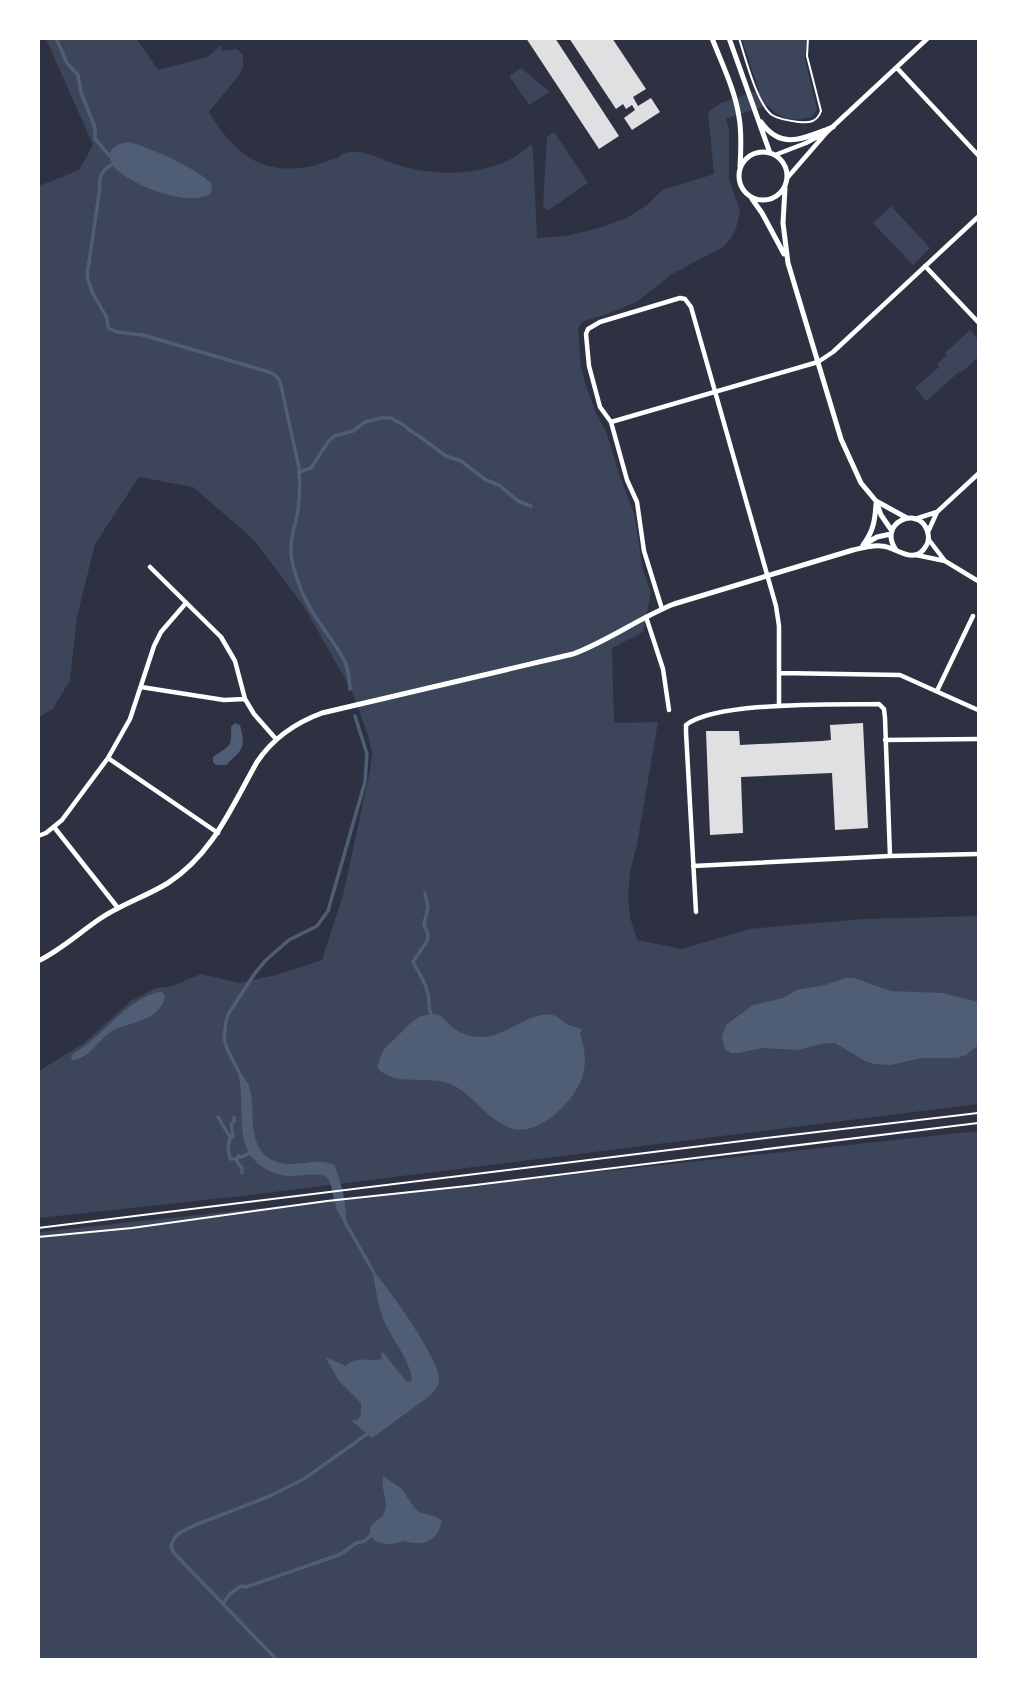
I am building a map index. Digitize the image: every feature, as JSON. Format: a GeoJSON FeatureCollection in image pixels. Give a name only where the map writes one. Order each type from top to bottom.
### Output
{"type":"FeatureCollection","features":[{"type":"Feature","properties":{"kind":"street"},"geometry":{"type":"LineString","coordinates":[[712,38],[738,111],[741,134],[739,177],[742,188],[777,238],[788,263],[847,455],[862,483],[876,501],[896,550]]}},
{"type":"Feature","properties":{"kind":"street"},"geometry":{"type":"LineString","coordinates":[[729,38],[772,154],[785,165],[788,177]]}},
{"type":"Feature","properties":{"kind":"street"},"geometry":{"type":"LineString","coordinates":[[788,263],[783,223],[788,177],[827,132],[928,38]]}},
{"type":"Feature","properties":{"kind":"street"},"geometry":{"type":"LineString","coordinates":[[897,68],[978,155]]}},
{"type":"Feature","properties":{"kind":"street"},"geometry":{"type":"LineString","coordinates":[[757,114],[770,133],[788,140],[805,139],[833,127]]}},
{"type":"Feature","properties":{"kind":"street"},"geometry":{"type":"LineString","coordinates":[[740,171],[751,155],[760,152],[772,154],[806,143],[827,132]]}},
{"type":"Feature","properties":{"kind":"street"},"geometry":{"type":"LineString","coordinates":[[750,196],[769,200],[785,188]]}},
{"type":"Feature","properties":{"kind":"street"},"geometry":{"type":"LineString","coordinates":[[611,422],[818,362],[833,352],[978,217]]}},
{"type":"Feature","properties":{"kind":"street"},"geometry":{"type":"LineString","coordinates":[[925,266],[978,322]]}},
{"type":"Feature","properties":{"kind":"street"},"geometry":{"type":"LineString","coordinates":[[662,609],[645,551],[637,502],[624,472],[611,422],[600,407],[589,366],[586,341],[588,329],[600,322],[680,298],[689,302],[767,575],[779,626],[779,706]]}},
{"type":"Feature","properties":{"kind":"street"},"geometry":{"type":"LineString","coordinates":[[915,519],[937,512],[978,474]]}},
{"type":"Feature","properties":{"kind":"street"},"geometry":{"type":"LineString","coordinates":[[876,501],[922,523],[946,561]]}},
{"type":"Feature","properties":{"kind":"street"},"geometry":{"type":"LineString","coordinates":[[863,545],[874,525],[876,501]]}},
{"type":"Feature","properties":{"kind":"street"},"geometry":{"type":"LineString","coordinates":[[914,555],[924,549],[937,512]]}},
{"type":"Feature","properties":{"kind":"street"},"geometry":{"type":"LineString","coordinates":[[853,550],[891,533],[896,523],[907,518]]}},
{"type":"Feature","properties":{"kind":"street"},"geometry":{"type":"LineString","coordinates":[[38,961],[118,908],[181,874],[201,855],[218,833],[257,762],[276,739],[305,719],[573,654],[662,609],[853,550],[879,546],[906,555],[928,556],[946,561],[978,582]]}},
{"type":"Feature","properties":{"kind":"street"},"geometry":{"type":"LineString","coordinates":[[150,567],[221,637],[240,675],[245,699],[276,739]]}},
{"type":"Feature","properties":{"kind":"street"},"geometry":{"type":"LineString","coordinates":[[38,836],[54,827],[69,813],[108,758],[130,719],[161,632],[186,603]]}},
{"type":"Feature","properties":{"kind":"street"},"geometry":{"type":"LineString","coordinates":[[937,691],[973,616]]}},
{"type":"Feature","properties":{"kind":"street"},"geometry":{"type":"LineString","coordinates":[[646,617],[663,669],[669,710]]}},
{"type":"Feature","properties":{"kind":"street"},"geometry":{"type":"LineString","coordinates":[[779,673],[893,673],[978,710]]}},
{"type":"Feature","properties":{"kind":"street"},"geometry":{"type":"LineString","coordinates":[[141,687],[224,700],[245,699]]}},
{"type":"Feature","properties":{"kind":"street"},"geometry":{"type":"LineString","coordinates":[[695,912],[686,725],[694,719],[732,710],[779,706],[879,704],[884,709],[890,856]]}},
{"type":"Feature","properties":{"kind":"street"},"geometry":{"type":"LineString","coordinates":[[885,740],[978,739]]}},
{"type":"Feature","properties":{"kind":"street"},"geometry":{"type":"LineString","coordinates":[[108,758],[218,833]]}},
{"type":"Feature","properties":{"kind":"street"},"geometry":{"type":"LineString","coordinates":[[54,827],[118,908]]}},
{"type":"Feature","properties":{"kind":"street"},"geometry":{"type":"LineString","coordinates":[[693,866],[978,854]]}},
{"type":"Feature","properties":{"kind":"lane"},"geometry":{"type":"LineString","coordinates":[[38,1228],[978,1113]]}},
{"type":"Feature","properties":{"kind":"path"},"geometry":{"type":"LineString","coordinates":[[739,38],[765,108],[778,118],[803,122],[815,121],[821,111],[807,56],[808,38]]}},
{"type":"Feature","properties":{"kind":"path"},"geometry":{"type":"LineString","coordinates":[[38,1237],[171,1223],[327,1201],[978,1123]]}},
{"type":"Feature","properties":{"kind":"shaded area"},"geometry":{"type":"Polygon","coordinates":[[[46,39],[137,39],[158,70],[207,57],[220,45],[222,51],[237,49],[243,55],[240,74],[209,112],[238,149],[261,163],[274,167],[307,167],[341,154],[357,152],[411,169],[469,172],[509,160],[531,144],[537,238],[566,236],[627,218],[647,205],[662,190],[714,174],[708,112],[721,103],[759,90],[742,39],[807,39],[805,60],[817,109],[812,117],[787,119],[767,105],[726,119],[729,130],[729,180],[740,211],[732,237],[723,247],[672,274],[638,301],[584,321],[578,330],[585,383],[606,431],[634,513],[643,570],[651,593],[643,632],[612,648],[614,723],[658,722],[630,871],[630,917],[637,940],[682,949],[749,929],[864,919],[978,916],[978,1104],[242,1196],[39,1218],[39,1071],[84,1043],[131,1001],[156,988],[172,986],[201,974],[239,983],[276,975],[322,960],[343,895],[372,753],[351,689],[304,607],[255,541],[193,487],[139,477],[95,544],[77,617],[70,680],[53,709],[39,717],[39,186],[79,170],[93,145],[46,39]]]}},
{"type":"Feature","properties":{"kind":"shaded area"},"geometry":{"type":"Polygon","coordinates":[[[521,68],[550,92],[529,105],[509,76],[521,68]]]}},
{"type":"Feature","properties":{"kind":"shaded area"},"geometry":{"type":"Polygon","coordinates":[[[554,132],[588,183],[547,211],[543,205],[547,137],[554,132]]]}},
{"type":"Feature","properties":{"kind":"shaded area"},"geometry":{"type":"Polygon","coordinates":[[[129,142],[185,165],[212,184],[211,193],[202,197],[176,197],[133,181],[114,167],[109,157],[113,148],[129,142]]]}},
{"type":"Feature","properties":{"kind":"shaded area"},"geometry":{"type":"Polygon","coordinates":[[[891,206],[930,248],[913,265],[873,223],[891,206]]]}},
{"type":"Feature","properties":{"kind":"shaded area"},"geometry":{"type":"Polygon","coordinates":[[[970,330],[978,340],[978,357],[926,401],[915,388],[939,367],[937,364],[947,355],[945,353],[970,330]]]}},
{"type":"Feature","properties":{"kind":"shaded area"},"geometry":{"type":"Polygon","coordinates":[[[235,723],[240,725],[242,748],[226,765],[216,765],[213,757],[228,746],[231,727],[235,723]]]}},
{"type":"Feature","properties":{"kind":"shaded area"},"geometry":{"type":"Polygon","coordinates":[[[845,978],[854,978],[891,991],[943,993],[978,1002],[978,1045],[966,1055],[957,1058],[921,1058],[891,1065],[865,1061],[835,1043],[798,1050],[763,1048],[731,1053],[725,1049],[722,1037],[726,1025],[753,1005],[845,978]]]}},
{"type":"Feature","properties":{"kind":"shaded area"},"geometry":{"type":"Polygon","coordinates":[[[158,992],[165,995],[157,1011],[142,1020],[115,1029],[88,1054],[72,1060],[73,1054],[134,1003],[158,992]]]}},
{"type":"Feature","properties":{"kind":"shaded area"},"geometry":{"type":"Polygon","coordinates":[[[436,1014],[459,1032],[479,1037],[498,1034],[535,1017],[553,1015],[582,1030],[580,1033],[585,1064],[579,1085],[553,1116],[531,1128],[519,1130],[500,1123],[464,1092],[448,1083],[391,1077],[377,1067],[383,1050],[414,1020],[436,1014]]]}},
{"type":"Feature","properties":{"kind":"shaded area"},"geometry":{"type":"Polygon","coordinates":[[[237,1069],[250,1089],[254,1131],[260,1148],[265,1155],[282,1163],[319,1162],[334,1165],[343,1193],[346,1222],[338,1212],[327,1177],[315,1174],[284,1176],[262,1167],[251,1156],[242,1130],[237,1069]]]}},
{"type":"Feature","properties":{"kind":"shaded area"},"geometry":{"type":"Polygon","coordinates":[[[978,1131],[978,1659],[39,1659],[39,1232],[978,1131]]]}},
{"type":"Feature","properties":{"kind":"shaded area"},"geometry":{"type":"Polygon","coordinates":[[[372,1269],[423,1341],[439,1380],[429,1396],[372,1438],[351,1420],[357,1420],[361,1415],[361,1403],[339,1381],[325,1357],[346,1366],[358,1360],[381,1359],[382,1351],[407,1382],[412,1381],[405,1359],[383,1318],[372,1269]]]}},
{"type":"Feature","properties":{"kind":"shaded area"},"geometry":{"type":"Polygon","coordinates":[[[383,1476],[401,1488],[419,1512],[442,1521],[433,1538],[423,1543],[404,1541],[389,1544],[372,1537],[370,1528],[385,1510],[383,1476]]]}},
{"type":"Feature","properties":{"kind":"building"},"geometry":{"type":"Polygon","coordinates":[[[526,38],[555,38],[619,136],[599,149],[526,38]]]}},
{"type":"Feature","properties":{"kind":"building"},"geometry":{"type":"Polygon","coordinates":[[[569,38],[612,38],[646,89],[633,97],[638,106],[651,98],[660,112],[632,130],[624,118],[635,110],[632,105],[626,109],[623,104],[616,109],[569,38]]]}},
{"type":"Feature","properties":{"kind":"building"},"geometry":{"type":"Polygon","coordinates":[[[863,723],[868,828],[835,830],[832,773],[741,777],[743,833],[710,835],[706,731],[739,731],[740,745],[822,741],[831,740],[830,725],[863,723]]]}},
{"type":"Feature","properties":{"kind":"waterway"},"geometry":{"type":"LineString","coordinates":[[56,38],[67,63],[78,75],[81,92],[95,128],[95,139],[109,155]]}},
{"type":"Feature","properties":{"kind":"waterway"},"geometry":{"type":"LineString","coordinates":[[113,164],[104,171],[100,179],[87,276],[92,292],[107,318],[110,329],[143,335],[269,372],[280,381],[299,468],[299,504],[291,543],[293,565],[308,604],[345,662],[350,689]]}},
{"type":"Feature","properties":{"kind":"waterway"},"geometry":{"type":"LineString","coordinates":[[299,472],[311,468],[334,436],[353,431],[365,422],[391,418],[446,456],[461,461],[486,480],[499,485],[518,501],[531,506]]}},
{"type":"Feature","properties":{"kind":"waterway"},"geometry":{"type":"LineString","coordinates":[[239,1072],[224,1038],[229,1013],[266,960],[289,940],[317,926],[328,911],[365,782],[367,754],[355,716]]}},
{"type":"Feature","properties":{"kind":"waterway"},"geometry":{"type":"LineString","coordinates":[[425,893],[428,907],[424,924],[427,941],[413,962],[426,986],[431,1015]]}},
{"type":"Feature","properties":{"kind":"waterway"},"geometry":{"type":"LineString","coordinates":[[218,1117],[230,1137],[230,1159],[250,1153]]}},
{"type":"Feature","properties":{"kind":"waterway"},"geometry":{"type":"LineString","coordinates":[[230,1140],[233,1136],[231,1124],[234,1117]]}},
{"type":"Feature","properties":{"kind":"waterway"},"geometry":{"type":"LineString","coordinates":[[237,1159],[242,1173]]}},
{"type":"Feature","properties":{"kind":"waterway"},"geometry":{"type":"LineString","coordinates":[[344,1220],[373,1271]]}},
{"type":"Feature","properties":{"kind":"waterway"},"geometry":{"type":"LineString","coordinates":[[277,1660],[174,1553],[171,1546],[174,1538],[193,1526],[270,1496],[304,1479],[370,1432]]}},
{"type":"Feature","properties":{"kind":"waterway"},"geometry":{"type":"LineString","coordinates":[[224,1602],[241,1586],[246,1587],[341,1554],[371,1535]]}}]}
